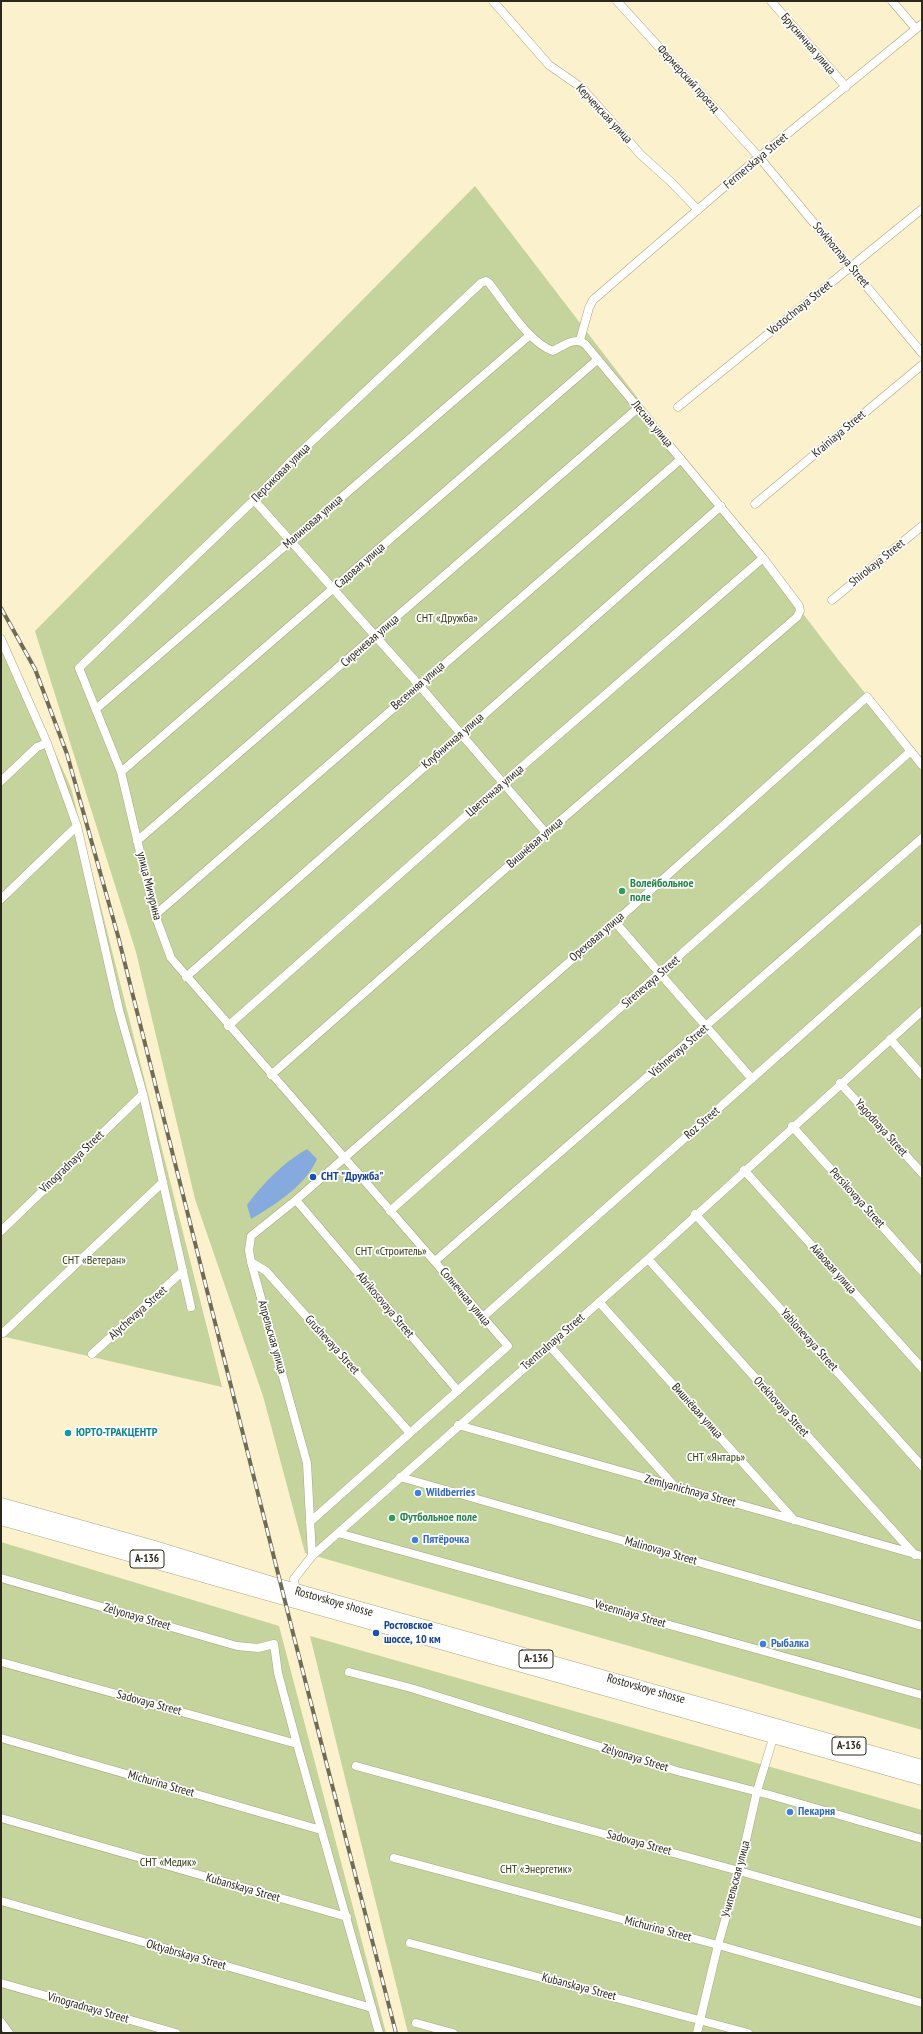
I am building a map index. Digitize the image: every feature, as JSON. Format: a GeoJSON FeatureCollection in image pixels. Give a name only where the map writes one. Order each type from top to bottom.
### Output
{"type":"FeatureCollection","features":[{"type":"Feature","properties":{"kind":"highway","name":"Rostovskoye shosse"},"geometry":{"type":"LineString","coordinates":[[1,1505],[158,1549],[297,1596]]}},
{"type":"Feature","properties":{"kind":"highway","name":"Rostovskoye shosse"},"geometry":{"type":"LineString","coordinates":[[1,1518],[297,1596],[775,1731],[922,1778]]}},
{"type":"Feature","properties":{"kind":"highway","name":"Rostovskoye shosse"},"geometry":{"type":"LineString","coordinates":[[775,1731],[922,1767]]}},
{"type":"Feature","properties":{"kind":"street","name":"Керченская улица"},"geometry":{"type":"LineString","coordinates":[[493,1],[549,65],[582,88],[641,155],[671,182],[698,210]]}},
{"type":"Feature","properties":{"kind":"street","name":"Фермерский проезд"},"geometry":{"type":"LineString","coordinates":[[617,1],[760,157]]}},
{"type":"Feature","properties":{"kind":"street","name":"Брусничная улица"},"geometry":{"type":"LineString","coordinates":[[771,1],[846,87]]}},
{"type":"Feature","properties":{"kind":"street"},"geometry":{"type":"LineString","coordinates":[[892,1],[919,27]]}},
{"type":"Feature","properties":{"kind":"street","name":"Fermerskaya Street"},"geometry":{"type":"LineString","coordinates":[[580,340],[589,308],[593,300],[760,157],[919,27]]}},
{"type":"Feature","properties":{"kind":"street","name":"Sovkhoznaya Street"},"geometry":{"type":"LineString","coordinates":[[760,157],[922,353]]}},
{"type":"Feature","properties":{"kind":"street","name":"Vostochnaya Street"},"geometry":{"type":"LineString","coordinates":[[678,407],[922,209]]}},
{"type":"Feature","properties":{"kind":"street","name":"Персиковая улица"},"geometry":{"type":"LineString","coordinates":[[79,668],[254,500],[292,460],[481,283],[486,281],[490,283],[530,335]]}},
{"type":"Feature","properties":{"kind":"street"},"geometry":{"type":"LineString","coordinates":[[530,335],[543,348],[553,351],[575,340],[580,340]]}},
{"type":"Feature","properties":{"kind":"street","name":"Малиновая улица"},"geometry":{"type":"LineString","coordinates":[[96,709],[530,335]]}},
{"type":"Feature","properties":{"kind":"street","name":"Лесная улица"},"geometry":{"type":"LineString","coordinates":[[580,340],[721,506],[799,606],[800,612]]}},
{"type":"Feature","properties":{"kind":"street","name":"Садовая улица"},"geometry":{"type":"LineString","coordinates":[[121,772],[597,360]]}},
{"type":"Feature","properties":{"kind":"street","name":"Krainiaya Street"},"geometry":{"type":"LineString","coordinates":[[755,504],[922,365]]}},
{"type":"Feature","properties":{"kind":"street","name":"Сиреневая улица"},"geometry":{"type":"LineString","coordinates":[[137,841],[375,637],[638,408]]}},
{"type":"Feature","properties":{"kind":"street","name":"Весенняя улица"},"geometry":{"type":"LineString","coordinates":[[155,915],[681,459]]}},
{"type":"Feature","properties":{"kind":"street"},"geometry":{"type":"LineString","coordinates":[[254,500],[419,685],[546,833]]}},
{"type":"Feature","properties":{"kind":"street","name":"Клубничная улица"},"geometry":{"type":"LineString","coordinates":[[186,977],[721,506]]}},
{"type":"Feature","properties":{"kind":"street","name":"Shirokaya Street"},"geometry":{"type":"LineString","coordinates":[[832,600],[922,526]]}},
{"type":"Feature","properties":{"kind":"street","name":"Цветочная улица"},"geometry":{"type":"LineString","coordinates":[[228,1026],[503,783],[763,558]]}},
{"type":"Feature","properties":{"kind":"street","name":"Вишнёвая улица"},"geometry":{"type":"LineString","coordinates":[[271,1075],[546,833],[791,622],[800,612]]}},
{"type":"Feature","properties":{"kind":"street"},"geometry":{"type":"LineString","coordinates":[[1,639],[4,654],[47,743],[77,826],[119,1010],[143,1094],[191,1307]]}},
{"type":"Feature","properties":{"kind":"street","name":"улица Мичурина"},"geometry":{"type":"LineString","coordinates":[[79,668],[121,772],[155,915],[171,958],[343,1158]]}},
{"type":"Feature","properties":{"kind":"street","name":"Ореховая улица"},"geometry":{"type":"LineString","coordinates":[[343,1158],[615,922],[867,697],[911,751]]}},
{"type":"Feature","properties":{"kind":"street"},"geometry":{"type":"LineString","coordinates":[[1,781],[37,747],[47,743]]}},
{"type":"Feature","properties":{"kind":"street"},"geometry":{"type":"LineString","coordinates":[[911,751],[922,765]]}},
{"type":"Feature","properties":{"kind":"street","name":"Sirenevaya Street"},"geometry":{"type":"LineString","coordinates":[[390,1211],[911,751]]}},
{"type":"Feature","properties":{"kind":"street"},"geometry":{"type":"LineString","coordinates":[[1,899],[77,826]]}},
{"type":"Feature","properties":{"kind":"street","name":"Vishnevaya Street"},"geometry":{"type":"LineString","coordinates":[[435,1262],[707,1027],[922,838]]}},
{"type":"Feature","properties":{"kind":"street"},"geometry":{"type":"LineString","coordinates":[[615,922],[752,1079]]}},
{"type":"Feature","properties":{"kind":"street","name":"Roz Street"},"geometry":{"type":"LineString","coordinates":[[483,1317],[922,928]]}},
{"type":"Feature","properties":{"kind":"street","name":"Tsentralnaya Street"},"geometry":{"type":"LineString","coordinates":[[297,1596],[294,1579],[312,1556],[458,1425],[599,1302],[792,1126],[922,1011]]}},
{"type":"Feature","properties":{"kind":"street"},"geometry":{"type":"LineString","coordinates":[[890,1040],[922,1075]]}},
{"type":"Feature","properties":{"kind":"street","name":"Yagodnaya Street"},"geometry":{"type":"LineString","coordinates":[[840,1083],[922,1173]]}},
{"type":"Feature","properties":{"kind":"street","name":"Vinogradnaya Street"},"geometry":{"type":"LineString","coordinates":[[1,1231],[143,1094]]}},
{"type":"Feature","properties":{"kind":"street","name":"Persikovaya Street"},"geometry":{"type":"LineString","coordinates":[[792,1126],[922,1271]]}},
{"type":"Feature","properties":{"kind":"street","name":"Апрельская улица"},"geometry":{"type":"LineString","coordinates":[[312,1556],[307,1463],[251,1262],[249,1250],[251,1236],[296,1200],[343,1158]]}},
{"type":"Feature","properties":{"kind":"street","name":"Солнечная улица"},"geometry":{"type":"LineString","coordinates":[[343,1158],[508,1346],[458,1391]]}},
{"type":"Feature","properties":{"kind":"street","name":"Айвовая улица"},"geometry":{"type":"LineString","coordinates":[[744,1170],[922,1368]]}},
{"type":"Feature","properties":{"kind":"street"},"geometry":{"type":"LineString","coordinates":[[2,1333],[163,1182]]}},
{"type":"Feature","properties":{"kind":"street","name":"Abrikosovaya Street"},"geometry":{"type":"LineString","coordinates":[[296,1200],[458,1391]]}},
{"type":"Feature","properties":{"kind":"street","name":"Yablonevaya Street"},"geometry":{"type":"LineString","coordinates":[[695,1214],[922,1466]]}},
{"type":"Feature","properties":{"kind":"street","name":"Orekhovaya Street"},"geometry":{"type":"LineString","coordinates":[[648,1258],[919,1556]]}},
{"type":"Feature","properties":{"kind":"street","name":"Grushevaya Street"},"geometry":{"type":"LineString","coordinates":[[251,1262],[266,1271],[410,1433]]}},
{"type":"Feature","properties":{"kind":"street","name":"Alychevaya Street"},"geometry":{"type":"LineString","coordinates":[[92,1354],[183,1271]]}},
{"type":"Feature","properties":{"kind":"street","name":"Вишнёвая улица"},"geometry":{"type":"LineString","coordinates":[[599,1302],[794,1520]]}},
{"type":"Feature","properties":{"kind":"street"},"geometry":{"type":"LineString","coordinates":[[549,1345],[677,1489]]}},
{"type":"Feature","properties":{"kind":"street"},"geometry":{"type":"LineString","coordinates":[[310,1522],[458,1391]]}},
{"type":"Feature","properties":{"kind":"street","name":"Zemlyanichnaya Street"},"geometry":{"type":"LineString","coordinates":[[458,1425],[677,1489],[794,1520],[919,1556]]}},
{"type":"Feature","properties":{"kind":"street","name":"Malinovaya Street"},"geometry":{"type":"LineString","coordinates":[[400,1477],[922,1626]]}},
{"type":"Feature","properties":{"kind":"street","name":"Vesenniaya Street"},"geometry":{"type":"LineString","coordinates":[[338,1533],[922,1695]]}},
{"type":"Feature","properties":{"kind":"street","name":"Zelyonaya Street"},"geometry":{"type":"LineString","coordinates":[[1,1578],[237,1646],[258,1648],[274,1644],[278,1673],[297,1744]]}},
{"type":"Feature","properties":{"kind":"street","name":"Sadovaya Street"},"geometry":{"type":"LineString","coordinates":[[1,1662],[297,1744]]}},
{"type":"Feature","properties":{"kind":"street","name":"Zelyonaya Street"},"geometry":{"type":"LineString","coordinates":[[349,1672],[411,1688],[677,1771],[757,1791],[922,1840]]}},
{"type":"Feature","properties":{"kind":"street","name":"Учительская улица"},"geometry":{"type":"LineString","coordinates":[[697,2033],[718,1945],[739,1871],[757,1791],[775,1731]]}},
{"type":"Feature","properties":{"kind":"street","name":"Michurina Street"},"geometry":{"type":"LineString","coordinates":[[1,1738],[321,1830]]}},
{"type":"Feature","properties":{"kind":"street"},"geometry":{"type":"LineString","coordinates":[[297,1744],[379,2033]]}},
{"type":"Feature","properties":{"kind":"street","name":"Sadovaya Street"},"geometry":{"type":"LineString","coordinates":[[356,1766],[922,1923]]}},
{"type":"Feature","properties":{"kind":"street","name":"Kubanskaya Street"},"geometry":{"type":"LineString","coordinates":[[1,1818],[346,1917]]}},
{"type":"Feature","properties":{"kind":"street","name":"Michurina Street"},"geometry":{"type":"LineString","coordinates":[[394,1858],[718,1945],[922,2003]]}},
{"type":"Feature","properties":{"kind":"street","name":"Oktyabrskaya Street"},"geometry":{"type":"LineString","coordinates":[[1,1901],[372,2008]]}},
{"type":"Feature","properties":{"kind":"street","name":"Kubanskaya Street"},"geometry":{"type":"LineString","coordinates":[[410,1943],[748,2033]]}},
{"type":"Feature","properties":{"kind":"street","name":"Vinogradnaya Street"},"geometry":{"type":"LineString","coordinates":[[1,1983],[176,2033]]}},
{"type":"Feature","properties":{"kind":"street"},"geometry":{"type":"LineString","coordinates":[[1,2022],[9,2033]]}},
{"type":"Feature","properties":{"kind":"street"},"geometry":{"type":"LineString","coordinates":[[416,2023],[453,2033]]}},
{"type":"Feature","properties":{"kind":"green space"},"geometry":{"type":"Polygon","coordinates":[[[475,186],[840,662],[922,764],[922,1730],[305,1553],[263,1396],[195,1199],[136,952],[35,631],[475,186]]]}},
{"type":"Feature","properties":{"kind":"green space","name":"СНТ «Ветеран»"},"geometry":{"type":"Polygon","coordinates":[[[1,632],[71,788],[222,1387],[1,1336],[1,632]]]}},
{"type":"Feature","properties":{"kind":"green space","name":"СНТ «Медик»"},"geometry":{"type":"Polygon","coordinates":[[[1,1542],[279,1626],[386,2033],[1,2033],[1,1542]]]}},
{"type":"Feature","properties":{"kind":"green space","name":"СНТ «Энергетик»"},"geometry":{"type":"Polygon","coordinates":[[[310,1636],[922,1810],[922,2033],[408,2033],[310,1636]]]}},
{"type":"Feature","properties":{"kind":"water"},"geometry":{"type":"Polygon","coordinates":[[[307,1149],[317,1159],[305,1178],[280,1201],[251,1219],[247,1205],[253,1197],[282,1167],[307,1149]]]}},
{"type":"Feature","properties":{"kind":"railway"},"geometry":{"type":"LineString","coordinates":[[1,608],[35,669],[67,754],[118,936],[295,1641],[396,2033]]}},
{"type":"Feature","properties":{"kind":"place","name":"Волейбольное поле"},"geometry":{"type":"Point","coordinates":[622,891]}},
{"type":"Feature","properties":{"kind":"place","name":"СНТ \"Дружба\""},"geometry":{"type":"Point","coordinates":[313,1177]}},
{"type":"Feature","properties":{"kind":"place","name":"ЮРТО-ТРАКЦЕНТР"},"geometry":{"type":"Point","coordinates":[68,1433]}},
{"type":"Feature","properties":{"kind":"place","name":"Wildberries"},"geometry":{"type":"Point","coordinates":[418,1493]}},
{"type":"Feature","properties":{"kind":"place","name":"Футбольное поле"},"geometry":{"type":"Point","coordinates":[392,1518]}},
{"type":"Feature","properties":{"kind":"place","name":"Пятёрочка"},"geometry":{"type":"Point","coordinates":[415,1540]}},
{"type":"Feature","properties":{"kind":"place","name":"Ростовское шоссе, 10 км"},"geometry":{"type":"Point","coordinates":[376,1633]}},
{"type":"Feature","properties":{"kind":"place","name":"Рыбалка"},"geometry":{"type":"Point","coordinates":[763,1644]}},
{"type":"Feature","properties":{"kind":"place","name":"Пекарня"},"geometry":{"type":"Point","coordinates":[790,1812]}},
{"type":"Feature","properties":{"kind":"park label","name":"СНТ «Дружба»"},"geometry":{"type":"Point","coordinates":[447,619]}},
{"type":"Feature","properties":{"kind":"park label","name":"СНТ «Строитель»"},"geometry":{"type":"Point","coordinates":[391,1252]}},
{"type":"Feature","properties":{"kind":"park label","name":"СНТ «Янтарь»"},"geometry":{"type":"Point","coordinates":[716,1458]}}]}
